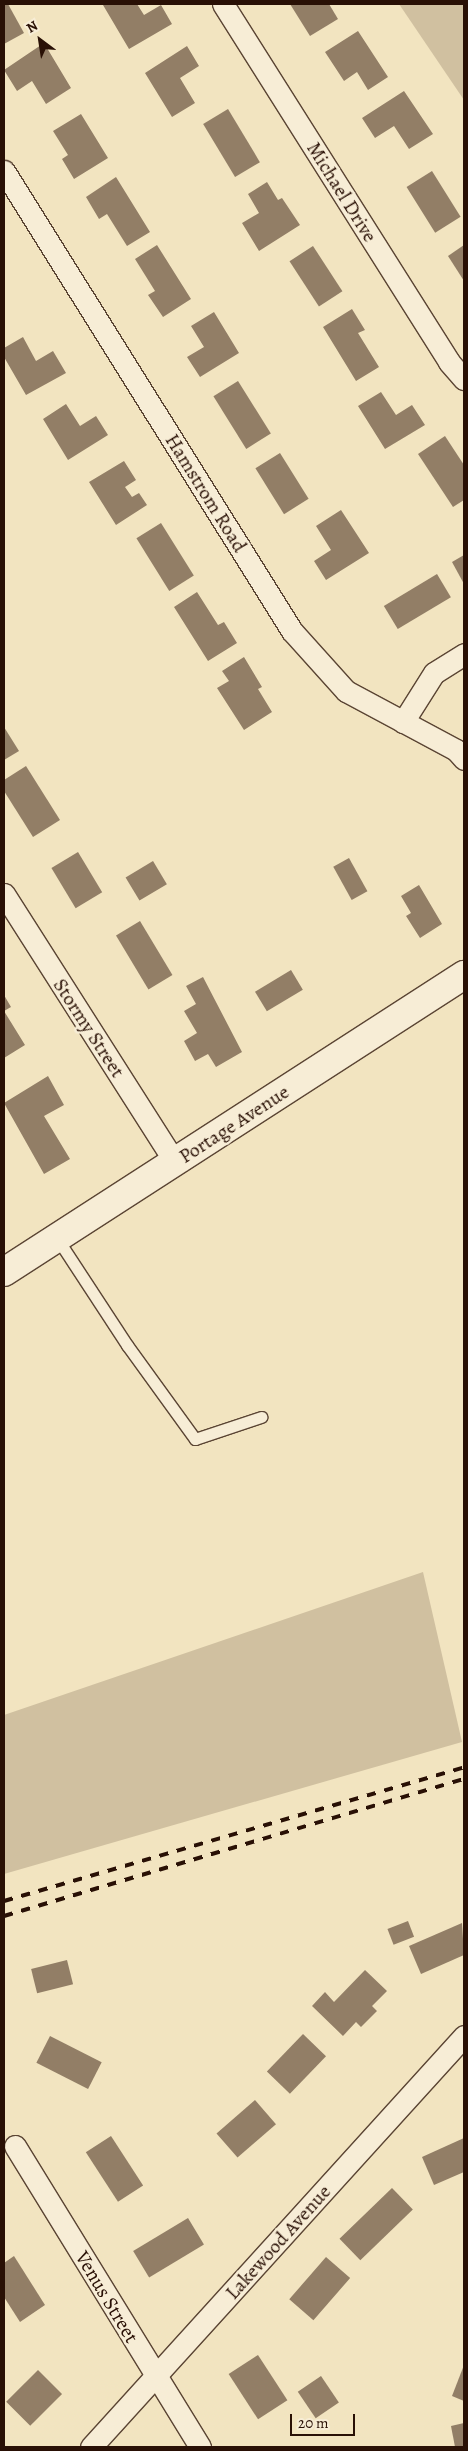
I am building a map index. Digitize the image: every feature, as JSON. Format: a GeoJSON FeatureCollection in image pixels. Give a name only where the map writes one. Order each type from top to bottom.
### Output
{"type":"FeatureCollection","features":[{"type":"Feature","properties":{"kind":"street","name":"Michael Drive"},"geometry":{"type":"LineString","coordinates":[[223,4],[449,362],[464,378]]}},
{"type":"Feature","properties":{"kind":"street","name":"Hamstrom Road"},"geometry":{"type":"LineString","coordinates":[[4,171],[292,631],[346,692],[456,750],[464,759]]}},
{"type":"Feature","properties":{"kind":"street"},"geometry":{"type":"LineString","coordinates":[[402,722],[434,673],[464,654]]}},
{"type":"Feature","properties":{"kind":"street","name":"Stormy Street"},"geometry":{"type":"LineString","coordinates":[[4,894],[175,1162]]}},
{"type":"Feature","properties":{"kind":"street","name":"Portage Avenue"},"geometry":{"type":"LineString","coordinates":[[4,1272],[464,976]]}},
{"type":"Feature","properties":{"kind":"street","name":"Lakewood Avenue"},"geometry":{"type":"LineString","coordinates":[[91,2447],[464,2036]]}},
{"type":"Feature","properties":{"kind":"street","name":"Venus Street"},"geometry":{"type":"LineString","coordinates":[[15,2146],[155,2377],[200,2447]]}},
{"type":"Feature","properties":{"kind":"lane"},"geometry":{"type":"LineString","coordinates":[[57,1238],[127,1345],[195,1439],[261,1417]]}},
{"type":"Feature","properties":{"kind":"shaded area"},"geometry":{"type":"Polygon","coordinates":[[[399,4],[464,4],[464,100],[399,4]]]}},
{"type":"Feature","properties":{"kind":"shaded area"},"geometry":{"type":"Polygon","coordinates":[[[423,1572],[462,1742],[4,1874],[4,1715],[423,1572]]]}},
{"type":"Feature","properties":{"kind":"building"},"geometry":{"type":"Polygon","coordinates":[[[4,4],[8,4],[24,33],[4,44],[4,4]]]}},
{"type":"Feature","properties":{"kind":"building"},"geometry":{"type":"Polygon","coordinates":[[[137,4],[144,15],[161,5],[172,24],[129,49],[103,5],[137,4]]]}},
{"type":"Feature","properties":{"kind":"building"},"geometry":{"type":"Polygon","coordinates":[[[290,4],[329,4],[338,19],[310,36],[290,4]]]}},
{"type":"Feature","properties":{"kind":"building"},"geometry":{"type":"Polygon","coordinates":[[[358,31],[388,77],[368,90],[357,72],[344,81],[325,52],[358,31]]]}},
{"type":"Feature","properties":{"kind":"building"},"geometry":{"type":"Polygon","coordinates":[[[44,43],[71,88],[46,104],[32,81],[17,91],[4,70],[44,43]]]}},
{"type":"Feature","properties":{"kind":"building"},"geometry":{"type":"Polygon","coordinates":[[[187,46],[199,66],[180,78],[195,103],[172,117],[145,73],[187,46]]]}},
{"type":"Feature","properties":{"kind":"building"},"geometry":{"type":"Polygon","coordinates":[[[404,91],[433,134],[409,149],[394,126],[375,138],[362,118],[404,91]]]}},
{"type":"Feature","properties":{"kind":"building"},"geometry":{"type":"Polygon","coordinates":[[[228,109],[260,162],[235,177],[203,124],[228,109]]]}},
{"type":"Feature","properties":{"kind":"building"},"geometry":{"type":"Polygon","coordinates":[[[81,114],[108,158],[74,179],[62,159],[68,155],[53,131],[81,114]]]}},
{"type":"Feature","properties":{"kind":"building"},"geometry":{"type":"Polygon","coordinates":[[[432,171],[461,217],[435,233],[407,187],[432,171]]]}},
{"type":"Feature","properties":{"kind":"building"},"geometry":{"type":"Polygon","coordinates":[[[116,177],[150,232],[127,246],[107,214],[99,219],[86,197],[116,177]]]}},
{"type":"Feature","properties":{"kind":"building"},"geometry":{"type":"Polygon","coordinates":[[[267,182],[278,200],[282,198],[300,225],[259,251],[242,223],[259,213],[248,194],[267,182]]]}},
{"type":"Feature","properties":{"kind":"building"},"geometry":{"type":"Polygon","coordinates":[[[157,245],[191,299],[163,317],[148,295],[155,291],[135,259],[157,245]]]}},
{"type":"Feature","properties":{"kind":"building"},"geometry":{"type":"Polygon","coordinates":[[[464,245],[464,281],[448,256],[464,245]]]}},
{"type":"Feature","properties":{"kind":"building"},"geometry":{"type":"Polygon","coordinates":[[[313,246],[342,291],[319,307],[290,261],[313,246]]]}},
{"type":"Feature","properties":{"kind":"building"},"geometry":{"type":"Polygon","coordinates":[[[352,309],[365,330],[358,333],[379,367],[356,381],[323,327],[352,309]]]}},
{"type":"Feature","properties":{"kind":"building"},"geometry":{"type":"Polygon","coordinates":[[[214,312],[239,353],[200,377],[187,357],[204,347],[191,326],[214,312]]]}},
{"type":"Feature","properties":{"kind":"building"},"geometry":{"type":"Polygon","coordinates":[[[23,337],[36,361],[53,351],[66,373],[26,395],[4,357],[4,348],[23,337]]]}},
{"type":"Feature","properties":{"kind":"building"},"geometry":{"type":"Polygon","coordinates":[[[238,381],[271,434],[246,449],[213,396],[238,381]]]}},
{"type":"Feature","properties":{"kind":"building"},"geometry":{"type":"Polygon","coordinates":[[[381,392],[396,415],[412,405],[425,425],[385,449],[358,406],[381,392]]]}},
{"type":"Feature","properties":{"kind":"building"},"geometry":{"type":"Polygon","coordinates":[[[66,404],[80,426],[96,416],[108,435],[68,460],[43,419],[66,404]]]}},
{"type":"Feature","properties":{"kind":"building"},"geometry":{"type":"Polygon","coordinates":[[[445,436],[464,465],[464,500],[453,507],[418,454],[445,436]]]}},
{"type":"Feature","properties":{"kind":"building"},"geometry":{"type":"Polygon","coordinates":[[[280,453],[309,499],[284,514],[255,468],[280,453]]]}},
{"type":"Feature","properties":{"kind":"building"},"geometry":{"type":"Polygon","coordinates":[[[124,461],[136,480],[125,487],[132,497],[139,493],[147,505],[116,525],[89,482],[124,461]]]}},
{"type":"Feature","properties":{"kind":"building"},"geometry":{"type":"Polygon","coordinates":[[[341,510],[369,553],[326,580],[314,561],[331,550],[316,526],[341,510]]]}},
{"type":"Feature","properties":{"kind":"building"},"geometry":{"type":"Polygon","coordinates":[[[161,523],[194,576],[169,591],[136,538],[161,523]]]}},
{"type":"Feature","properties":{"kind":"building"},"geometry":{"type":"Polygon","coordinates":[[[464,555],[464,584],[452,562],[464,555]]]}},
{"type":"Feature","properties":{"kind":"building"},"geometry":{"type":"Polygon","coordinates":[[[437,574],[451,597],[398,629],[384,606],[437,574]]]}},
{"type":"Feature","properties":{"kind":"building"},"geometry":{"type":"Polygon","coordinates":[[[197,592],[218,625],[224,622],[237,643],[208,661],[174,607],[197,592]]]}},
{"type":"Feature","properties":{"kind":"building"},"geometry":{"type":"Polygon","coordinates":[[[244,657],[262,687],[258,689],[272,712],[244,730],[217,688],[229,681],[222,671],[244,657]]]}},
{"type":"Feature","properties":{"kind":"building"},"geometry":{"type":"Polygon","coordinates":[[[4,727],[19,751],[4,760],[4,727]]]}},
{"type":"Feature","properties":{"kind":"building"},"geometry":{"type":"Polygon","coordinates":[[[26,766],[60,820],[33,837],[4,791],[4,780],[26,766]]]}},
{"type":"Feature","properties":{"kind":"building"},"geometry":{"type":"Polygon","coordinates":[[[78,852],[102,892],[76,908],[51,868],[78,852]]]}},
{"type":"Feature","properties":{"kind":"building"},"geometry":{"type":"Polygon","coordinates":[[[349,858],[367,891],[352,900],[333,867],[349,858]]]}},
{"type":"Feature","properties":{"kind":"building"},"geometry":{"type":"Polygon","coordinates":[[[153,861],[167,884],[139,901],[126,877],[153,861]]]}},
{"type":"Feature","properties":{"kind":"building"},"geometry":{"type":"Polygon","coordinates":[[[419,885],[442,924],[420,938],[406,916],[411,913],[401,896],[419,885]]]}},
{"type":"Feature","properties":{"kind":"building"},"geometry":{"type":"Polygon","coordinates":[[[140,921],[172,975],[148,989],[116,935],[140,921]]]}},
{"type":"Feature","properties":{"kind":"building"},"geometry":{"type":"Polygon","coordinates":[[[291,970],[303,990],[267,1011],[255,992],[291,970]]]}},
{"type":"Feature","properties":{"kind":"building"},"geometry":{"type":"Polygon","coordinates":[[[203,977],[242,1052],[216,1067],[208,1054],[195,1061],[184,1041],[197,1033],[184,1011],[196,1004],[186,986],[203,977]]]}},
{"type":"Feature","properties":{"kind":"building"},"geometry":{"type":"Polygon","coordinates":[[[4,995],[11,1007],[4,1011],[4,995]]]}},
{"type":"Feature","properties":{"kind":"building"},"geometry":{"type":"Polygon","coordinates":[[[4,1011],[25,1045],[4,1058],[4,1011]]]}},
{"type":"Feature","properties":{"kind":"building"},"geometry":{"type":"Polygon","coordinates":[[[48,1076],[64,1105],[44,1116],[70,1159],[44,1174],[4,1103],[48,1076]]]}},
{"type":"Feature","properties":{"kind":"building"},"geometry":{"type":"Polygon","coordinates":[[[408,1921],[414,1937],[394,1945],[387,1929],[408,1921]]]}},
{"type":"Feature","properties":{"kind":"building"},"geometry":{"type":"Polygon","coordinates":[[[462,1923],[464,1955],[421,1974],[409,1946],[462,1923]]]}},
{"type":"Feature","properties":{"kind":"building"},"geometry":{"type":"Polygon","coordinates":[[[67,1960],[73,1984],[37,1993],[31,1969],[67,1960]]]}},
{"type":"Feature","properties":{"kind":"building"},"geometry":{"type":"Polygon","coordinates":[[[365,1970],[387,1991],[372,2006],[377,2011],[361,2027],[356,2022],[343,2036],[312,2006],[325,1992],[334,2002],[365,1970]]]}},
{"type":"Feature","properties":{"kind":"building"},"geometry":{"type":"Polygon","coordinates":[[[303,2034],[326,2056],[290,2094],[267,2071],[303,2034]]]}},
{"type":"Feature","properties":{"kind":"building"},"geometry":{"type":"Polygon","coordinates":[[[50,2036],[102,2062],[88,2089],[36,2063],[50,2036]]]}},
{"type":"Feature","properties":{"kind":"building"},"geometry":{"type":"Polygon","coordinates":[[[255,2100],[276,2124],[238,2158],[217,2133],[255,2100]]]}},
{"type":"Feature","properties":{"kind":"building"},"geometry":{"type":"Polygon","coordinates":[[[111,2136],[143,2185],[118,2202],[86,2152],[111,2136]]]}},
{"type":"Feature","properties":{"kind":"building"},"geometry":{"type":"Polygon","coordinates":[[[464,2138],[464,2172],[434,2185],[422,2157],[464,2138]]]}},
{"type":"Feature","properties":{"kind":"building"},"geometry":{"type":"Polygon","coordinates":[[[392,2188],[413,2210],[360,2260],[339,2239],[392,2188]]]}},
{"type":"Feature","properties":{"kind":"building"},"geometry":{"type":"Polygon","coordinates":[[[188,2218],[204,2245],[149,2278],[133,2251],[188,2218]]]}},
{"type":"Feature","properties":{"kind":"building"},"geometry":{"type":"Polygon","coordinates":[[[14,2256],[45,2305],[20,2322],[4,2297],[4,2263],[14,2256]]]}},
{"type":"Feature","properties":{"kind":"building"},"geometry":{"type":"Polygon","coordinates":[[[326,2257],[350,2278],[313,2320],[289,2299],[326,2257]]]}},
{"type":"Feature","properties":{"kind":"building"},"geometry":{"type":"Polygon","coordinates":[[[258,2355],[287,2400],[258,2419],[229,2374],[258,2355]]]}},
{"type":"Feature","properties":{"kind":"building"},"geometry":{"type":"Polygon","coordinates":[[[464,2365],[464,2401],[452,2396],[464,2365]]]}},
{"type":"Feature","properties":{"kind":"building"},"geometry":{"type":"Polygon","coordinates":[[[38,2370],[62,2394],[30,2426],[6,2402],[38,2370]]]}},
{"type":"Feature","properties":{"kind":"building"},"geometry":{"type":"Polygon","coordinates":[[[321,2376],[339,2403],[316,2418],[298,2392],[321,2376]]]}},
{"type":"Feature","properties":{"kind":"building"},"geometry":{"type":"Polygon","coordinates":[[[464,2423],[464,2447],[455,2447],[451,2426],[464,2423]]]}},
{"type":"Feature","properties":{"kind":"railway"},"geometry":{"type":"LineString","coordinates":[[4,1901],[464,1767]]}},
{"type":"Feature","properties":{"kind":"railway"},"geometry":{"type":"LineString","coordinates":[[4,1916],[464,1779]]}}]}
